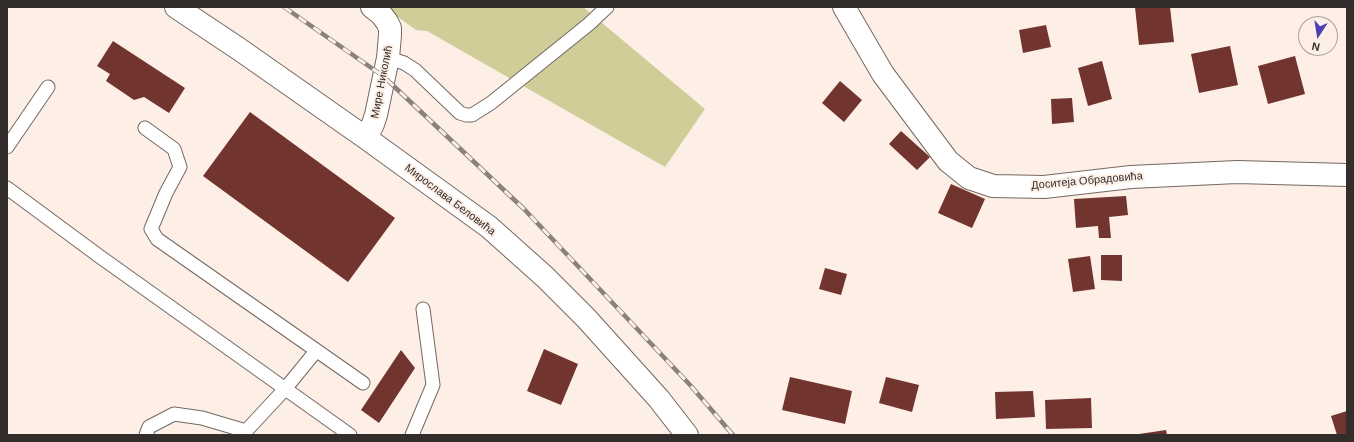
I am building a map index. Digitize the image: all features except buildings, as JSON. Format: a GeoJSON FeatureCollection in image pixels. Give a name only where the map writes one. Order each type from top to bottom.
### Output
{"type":"FeatureCollection","features":[{"type":"Feature","properties":{"kind":"street","name":"Мирослава Беловића"},"geometry":{"type":"LineString","coordinates":[[176,7],[240,49],[489,227],[545,277],[586,318],[659,399],[687,435]]}},
{"type":"Feature","properties":{"kind":"street","name":"Мире Николић"},"geometry":{"type":"LineString","coordinates":[[366,138],[376,115],[388,58],[390,28],[381,14],[372,7]]}},
{"type":"Feature","properties":{"kind":"street","name":"Доситеја Обрадовића"},"geometry":{"type":"LineString","coordinates":[[844,7],[883,74],[948,161],[968,178],[993,186],[1044,187],[1131,177],[1236,172],[1347,175]]}},
{"type":"Feature","properties":{"kind":"lane"},"geometry":{"type":"LineString","coordinates":[[388,58],[404,63],[415,70],[460,113],[472,115],[491,103],[589,24],[607,7]]}},
{"type":"Feature","properties":{"kind":"lane"},"geometry":{"type":"LineString","coordinates":[[7,147],[48,87]]}},
{"type":"Feature","properties":{"kind":"lane"},"geometry":{"type":"LineString","coordinates":[[145,128],[174,149],[180,167],[166,193],[150,229],[157,239],[363,383]]}},
{"type":"Feature","properties":{"kind":"lane"},"geometry":{"type":"LineString","coordinates":[[7,188],[99,256],[350,435]]}},
{"type":"Feature","properties":{"kind":"lane"},"geometry":{"type":"LineString","coordinates":[[412,435],[433,385],[423,309]]}},
{"type":"Feature","properties":{"kind":"lane"},"geometry":{"type":"LineString","coordinates":[[146,435],[149,428],[174,414],[202,418],[248,434],[316,351]]}},
{"type":"Feature","properties":{"kind":"shaded area"},"geometry":{"type":"Polygon","coordinates":[[[384,7],[583,7],[705,109],[665,167],[427,31],[416,30],[384,7]]]}},
{"type":"Feature","properties":{"kind":"railway"},"geometry":{"type":"LineString","coordinates":[[284,7],[383,76],[524,209],[691,386],[733,435]]}}]}
